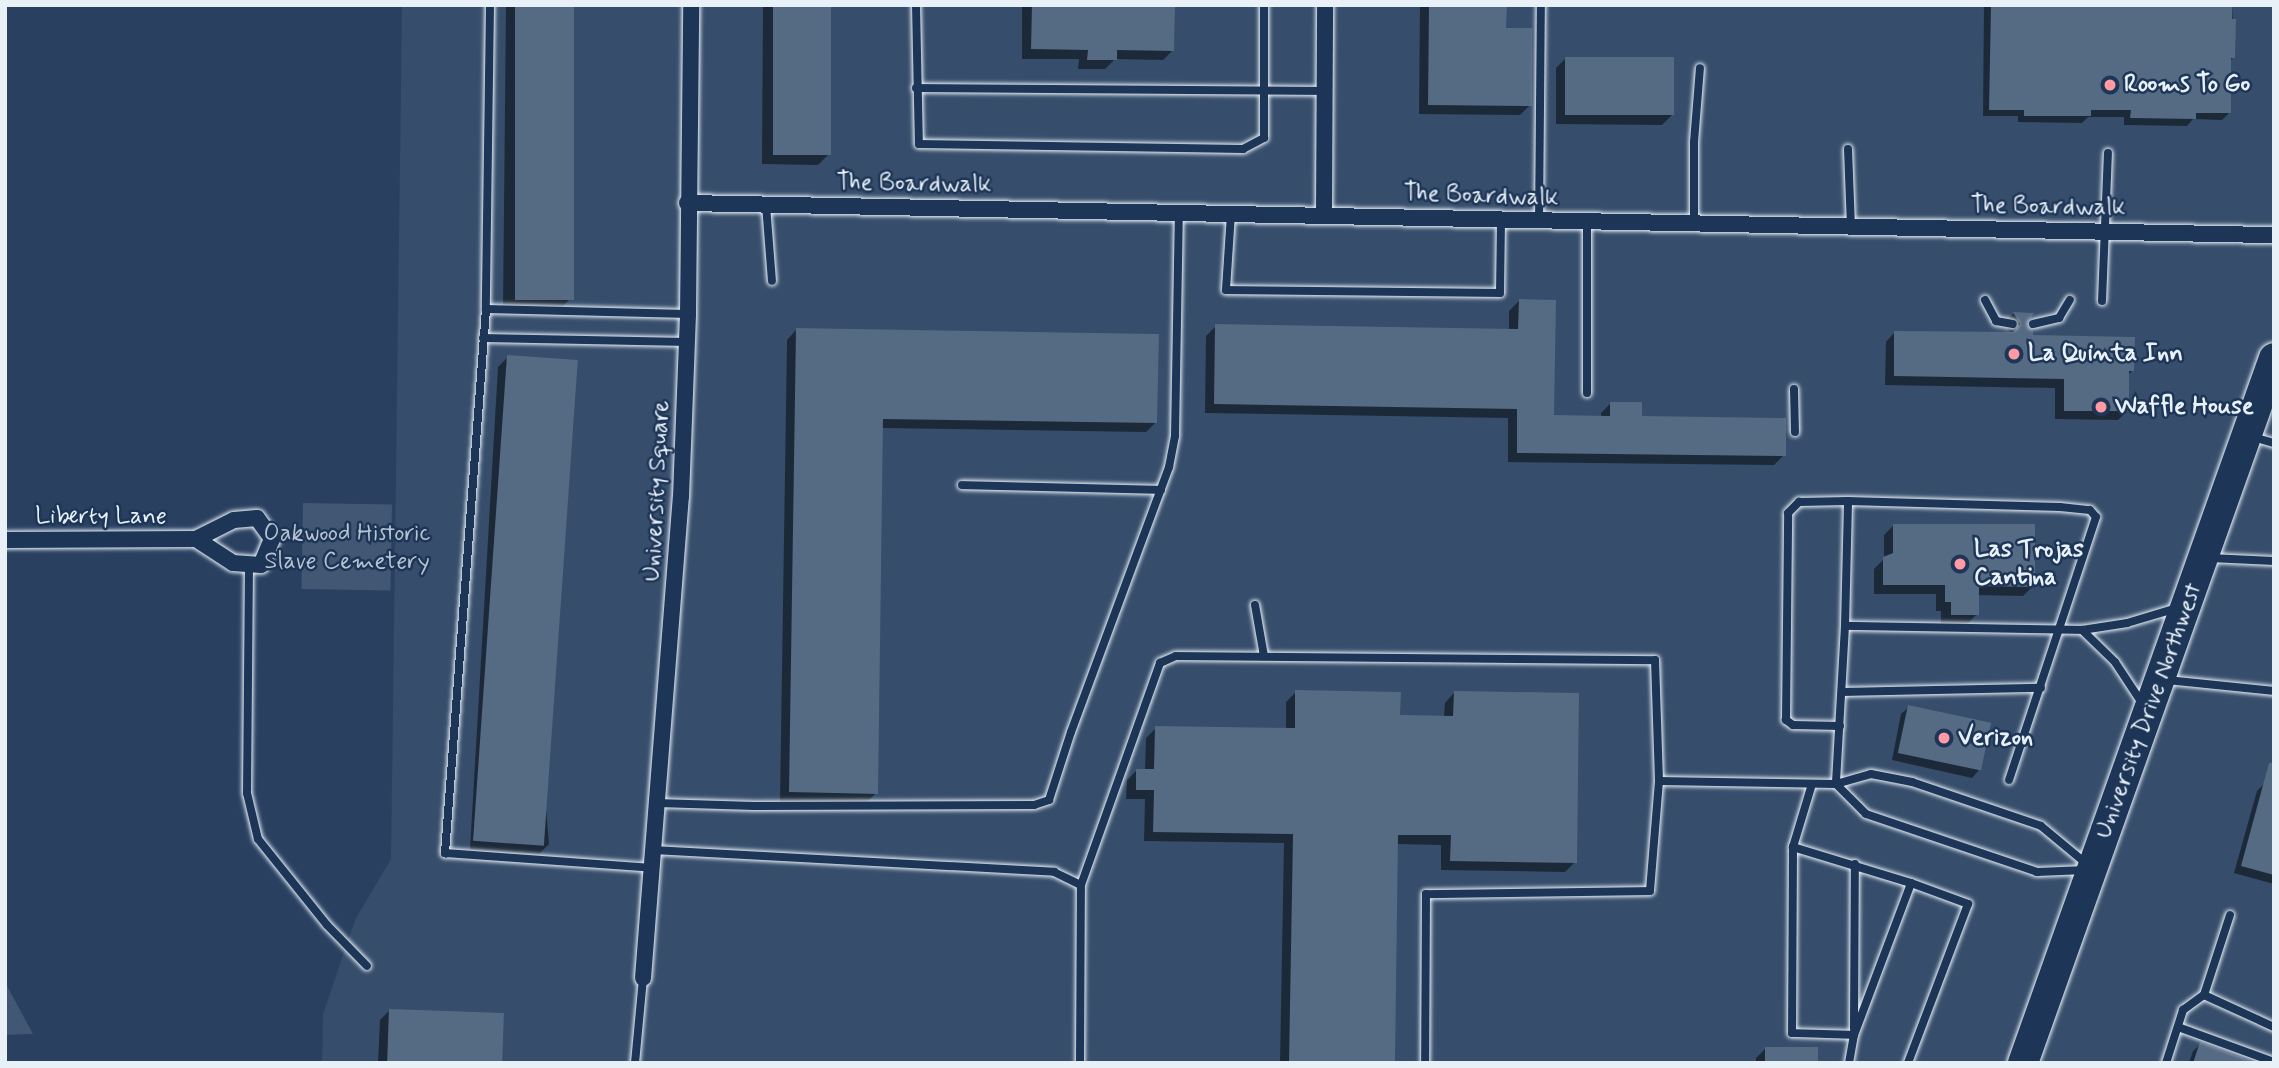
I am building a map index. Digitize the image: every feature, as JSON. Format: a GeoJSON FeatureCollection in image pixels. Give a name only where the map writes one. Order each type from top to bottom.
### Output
{"type":"FeatureCollection","features":[{"type":"Feature","properties":{"kind":"highway","name":"University Drive Northwest"},"geometry":{"type":"LineString","coordinates":[[2023,1063],[2203,558],[2260,439],[2274,358]]}},
{"type":"Feature","properties":{"kind":"street","name":"University Square"},"geometry":{"type":"LineString","coordinates":[[643,978],[681,497],[688,342],[687,203],[691,5]]}},
{"type":"Feature","properties":{"kind":"street"},"geometry":{"type":"LineString","coordinates":[[1324,214],[1325,5]]}},
{"type":"Feature","properties":{"kind":"street","name":"The Boardwalk"},"geometry":{"type":"LineString","coordinates":[[687,203],[2274,235]]}},
{"type":"Feature","properties":{"kind":"street"},"geometry":{"type":"LineString","coordinates":[[257,519],[272,539],[261,565],[233,563],[196,539],[234,520],[257,519]]}},
{"type":"Feature","properties":{"kind":"street","name":"Liberty Lane"},"geometry":{"type":"LineString","coordinates":[[5,540],[196,539]]}},
{"type":"Feature","properties":{"kind":"lane"},"geometry":{"type":"LineString","coordinates":[[490,5],[486,309],[445,853],[652,868]]}},
{"type":"Feature","properties":{"kind":"lane"},"geometry":{"type":"LineString","coordinates":[[916,5],[919,144],[1243,149],[1264,138],[1264,5]]}},
{"type":"Feature","properties":{"kind":"lane"},"geometry":{"type":"LineString","coordinates":[[1539,221],[1541,5]]}},
{"type":"Feature","properties":{"kind":"lane"},"geometry":{"type":"LineString","coordinates":[[1693,224],[1694,142],[1700,68]]}},
{"type":"Feature","properties":{"kind":"lane"},"geometry":{"type":"LineString","coordinates":[[916,88],[1325,91]]}},
{"type":"Feature","properties":{"kind":"lane"},"geometry":{"type":"LineString","coordinates":[[1848,149],[1851,226]]}},
{"type":"Feature","properties":{"kind":"lane"},"geometry":{"type":"LineString","coordinates":[[2102,301],[2107,230],[2108,153]]}},
{"type":"Feature","properties":{"kind":"lane"},"geometry":{"type":"LineString","coordinates":[[766,205],[772,281]]}},
{"type":"Feature","properties":{"kind":"lane"},"geometry":{"type":"LineString","coordinates":[[657,803],[754,806],[1034,805],[1049,800],[1071,732],[1161,490],[1175,436],[1179,212]]}},
{"type":"Feature","properties":{"kind":"lane"},"geometry":{"type":"LineString","coordinates":[[1231,212],[1226,290],[1500,293],[1501,220]]}},
{"type":"Feature","properties":{"kind":"lane"},"geometry":{"type":"LineString","coordinates":[[1587,222],[1587,393]]}},
{"type":"Feature","properties":{"kind":"lane"},"geometry":{"type":"LineString","coordinates":[[1985,300],[1996,321],[2013,324]]}},
{"type":"Feature","properties":{"kind":"lane"},"geometry":{"type":"LineString","coordinates":[[2033,324],[2059,318],[2070,300]]}},
{"type":"Feature","properties":{"kind":"lane"},"geometry":{"type":"LineString","coordinates":[[486,309],[688,314]]}},
{"type":"Feature","properties":{"kind":"lane"},"geometry":{"type":"LineString","coordinates":[[483,338],[688,342]]}},
{"type":"Feature","properties":{"kind":"lane"},"geometry":{"type":"LineString","coordinates":[[1794,389],[1795,432]]}},
{"type":"Feature","properties":{"kind":"lane"},"geometry":{"type":"LineString","coordinates":[[962,485],[1161,490]]}},
{"type":"Feature","properties":{"kind":"lane"},"geometry":{"type":"LineString","coordinates":[[1848,501],[1845,626],[1836,784],[1866,814],[2037,872],[2092,869]]}},
{"type":"Feature","properties":{"kind":"lane"},"geometry":{"type":"LineString","coordinates":[[1840,726],[1793,724],[1786,720],[1787,513],[1799,502],[1848,501],[2090,510],[2096,517],[2062,629],[2009,780]]}},
{"type":"Feature","properties":{"kind":"lane"},"geometry":{"type":"LineString","coordinates":[[2203,558],[2274,561]]}},
{"type":"Feature","properties":{"kind":"lane"},"geometry":{"type":"LineString","coordinates":[[249,564],[247,793],[258,839],[327,925],[367,965]]}},
{"type":"Feature","properties":{"kind":"lane"},"geometry":{"type":"LineString","coordinates":[[1255,605],[1264,656]]}},
{"type":"Feature","properties":{"kind":"lane"},"geometry":{"type":"LineString","coordinates":[[1845,626],[2082,630],[2127,623],[2186,606]]}},
{"type":"Feature","properties":{"kind":"lane"},"geometry":{"type":"LineString","coordinates":[[2082,630],[2122,671],[2136,690],[2148,715]]}},
{"type":"Feature","properties":{"kind":"lane"},"geometry":{"type":"LineString","coordinates":[[1080,1063],[1081,885],[1160,663],[1176,656],[1655,660],[1659,781],[1650,891],[1426,894],[1425,1063]]}},
{"type":"Feature","properties":{"kind":"lane"},"geometry":{"type":"LineString","coordinates":[[2160,680],[2274,691]]}},
{"type":"Feature","properties":{"kind":"lane"},"geometry":{"type":"LineString","coordinates":[[1842,692],[2041,688]]}},
{"type":"Feature","properties":{"kind":"lane"},"geometry":{"type":"LineString","coordinates":[[1659,781],[1836,784],[1871,774],[1912,782],[2041,826],[2092,869]]}},
{"type":"Feature","properties":{"kind":"lane"},"geometry":{"type":"LineString","coordinates":[[1812,784],[1793,846],[1792,1033],[1854,1035]]}},
{"type":"Feature","properties":{"kind":"lane"},"geometry":{"type":"LineString","coordinates":[[1793,846],[1855,864],[1968,904],[1908,1063]]}},
{"type":"Feature","properties":{"kind":"lane"},"geometry":{"type":"LineString","coordinates":[[653,850],[1054,872],[1081,885]]}},
{"type":"Feature","properties":{"kind":"lane"},"geometry":{"type":"LineString","coordinates":[[1849,1063],[1854,1035],[1855,864]]}},
{"type":"Feature","properties":{"kind":"lane"},"geometry":{"type":"LineString","coordinates":[[1854,1035],[1911,883]]}},
{"type":"Feature","properties":{"kind":"lane"},"geometry":{"type":"LineString","coordinates":[[2166,1063],[2183,1010],[2204,995],[2230,915]]}},
{"type":"Feature","properties":{"kind":"lane"},"geometry":{"type":"LineString","coordinates":[[635,1063],[643,978]]}},
{"type":"Feature","properties":{"kind":"lane"},"geometry":{"type":"LineString","coordinates":[[2204,995],[2274,1027]]}},
{"type":"Feature","properties":{"kind":"lane"},"geometry":{"type":"LineString","coordinates":[[2178,1027],[2274,1062]]}},
{"type":"Feature","properties":{"kind":"shaded area"},"geometry":{"type":"Polygon","coordinates":[[[402,5],[2274,5],[2274,1063],[322,1063],[323,1014],[355,920],[391,859],[402,5]]]}},
{"type":"Feature","properties":{"kind":"green space","name":"Oakwood Historic Slave Cemetery"},"geometry":{"type":"Polygon","coordinates":[[[303,503],[392,505],[390,591],[301,589],[303,503]]]}},
{"type":"Feature","properties":{"kind":"green space"},"geometry":{"type":"Polygon","coordinates":[[[5,982],[33,1034],[5,1035],[5,982]]]}},
{"type":"Feature","properties":{"kind":"building"},"geometry":{"type":"Polygon","coordinates":[[[515,5],[574,5],[574,300],[515,300],[515,5]]]}},
{"type":"Feature","properties":{"kind":"building"},"geometry":{"type":"Polygon","coordinates":[[[773,5],[831,5],[831,155],[773,155],[773,5]]]}},
{"type":"Feature","properties":{"kind":"building"},"geometry":{"type":"Polygon","coordinates":[[[1032,5],[1175,5],[1174,51],[1117,50],[1117,60],[1087,60],[1088,50],[1031,49],[1032,5]]]}},
{"type":"Feature","properties":{"kind":"building"},"geometry":{"type":"Polygon","coordinates":[[[1429,5],[1507,5],[1506,28],[1532,28],[1532,106],[1428,105],[1429,5]]]}},
{"type":"Feature","properties":{"kind":"building","name":"Rooms To Go"},"geometry":{"type":"Polygon","coordinates":[[[1991,5],[2232,5],[2232,19],[2236,19],[2235,58],[2231,58],[2231,113],[2196,113],[2196,119],[2130,118],[2131,110],[2091,110],[2091,116],[2024,116],[2024,110],[1989,110],[1991,5]]]}},
{"type":"Feature","properties":{"kind":"building"},"geometry":{"type":"Polygon","coordinates":[[[1565,57],[1674,57],[1674,115],[1565,115],[1565,57]]]}},
{"type":"Feature","properties":{"kind":"building"},"geometry":{"type":"Polygon","coordinates":[[[1519,299],[1556,300],[1554,415],[1610,416],[1610,402],[1642,402],[1642,416],[1786,418],[1786,456],[1517,453],[1517,409],[1214,404],[1215,324],[1518,329],[1519,299]]]}},
{"type":"Feature","properties":{"kind":"building","name":"La Quinta Inn"},"geometry":{"type":"Polygon","coordinates":[[[2013,312],[2034,313],[2027,325],[2033,330],[2033,335],[2135,337],[2134,371],[2129,371],[2129,411],[2064,411],[2064,379],[1894,376],[1894,331],[2013,332],[2020,324],[2013,312]]]}},
{"type":"Feature","properties":{"kind":"building"},"geometry":{"type":"Polygon","coordinates":[[[796,328],[1159,334],[1157,423],[883,419],[878,794],[789,792],[796,328]]]}},
{"type":"Feature","properties":{"kind":"building"},"geometry":{"type":"Polygon","coordinates":[[[507,355],[578,360],[544,846],[473,841],[507,355]]]}},
{"type":"Feature","properties":{"kind":"building"},"geometry":{"type":"Polygon","coordinates":[[[1893,524],[2035,524],[2035,587],[1979,586],[1979,615],[1951,615],[1951,602],[1945,602],[1945,585],[1883,585],[1883,557],[1893,553],[1893,524]]]}},
{"type":"Feature","properties":{"kind":"building"},"geometry":{"type":"Polygon","coordinates":[[[1295,690],[1401,692],[1400,715],[1453,716],[1454,691],[1579,693],[1577,863],[1450,861],[1451,835],[1398,835],[1395,1063],[1289,1063],[1293,834],[1153,832],[1154,790],[1136,790],[1136,769],[1154,769],[1155,726],[1295,728],[1295,690]]]}},
{"type":"Feature","properties":{"kind":"building","name":"Verizon"},"geometry":{"type":"Polygon","coordinates":[[[1908,705],[1991,723],[1981,771],[1898,753],[1908,705]]]}},
{"type":"Feature","properties":{"kind":"building"},"geometry":{"type":"Polygon","coordinates":[[[2269,763],[2274,763],[2274,875],[2241,866],[2269,763]]]}},
{"type":"Feature","properties":{"kind":"building"},"geometry":{"type":"Polygon","coordinates":[[[389,1009],[504,1013],[502,1063],[387,1063],[389,1009]]]}},
{"type":"Feature","properties":{"kind":"building"},"geometry":{"type":"Polygon","coordinates":[[[2200,1042],[2256,1063],[2193,1063],[2200,1042]]]}},
{"type":"Feature","properties":{"kind":"building"},"geometry":{"type":"Polygon","coordinates":[[[1765,1047],[1818,1047],[1818,1063],[1765,1063],[1765,1047]]]}},
{"type":"Feature","properties":{"kind":"place","name":"Rooms To Go"},"geometry":{"type":"Point","coordinates":[2110,85]}},
{"type":"Feature","properties":{"kind":"place","name":"La Quinta Inn"},"geometry":{"type":"Point","coordinates":[2014,354]}},
{"type":"Feature","properties":{"kind":"place","name":"Waffle House"},"geometry":{"type":"Point","coordinates":[2101,407]}},
{"type":"Feature","properties":{"kind":"place","name":"Las Trojas Cantina"},"geometry":{"type":"Point","coordinates":[1960,564]}},
{"type":"Feature","properties":{"kind":"place","name":"Verizon"},"geometry":{"type":"Point","coordinates":[1944,738]}}]}
